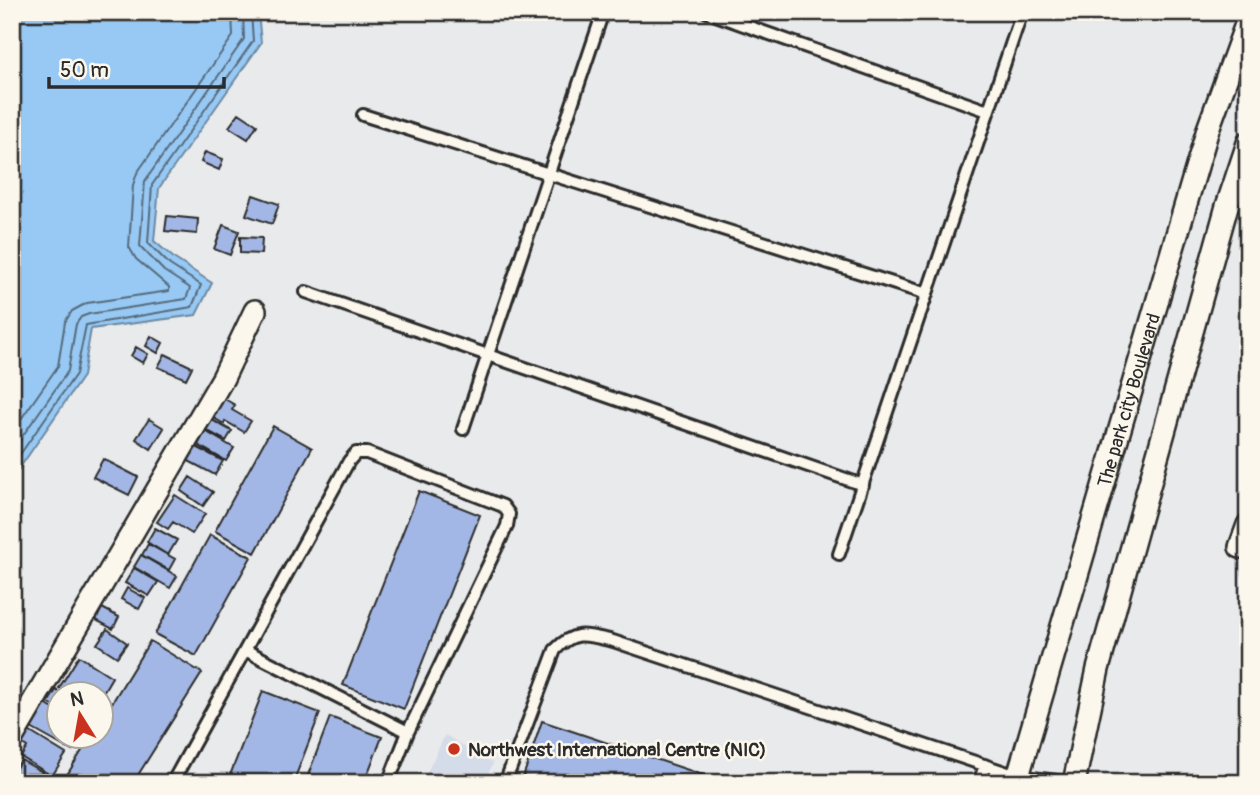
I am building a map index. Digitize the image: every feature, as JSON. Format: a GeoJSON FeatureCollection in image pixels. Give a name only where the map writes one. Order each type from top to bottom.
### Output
{"type":"FeatureCollection","features":[{"type":"Feature","properties":{"kind":"street","name":"The park city Boulevard"},"geometry":{"type":"LineString","coordinates":[[1016,779],[1193,177],[1248,19]]}},
{"type":"Feature","properties":{"kind":"street"},"geometry":{"type":"LineString","coordinates":[[1073,783],[1098,669],[1227,206],[1248,143]]}},
{"type":"Feature","properties":{"kind":"street"},"geometry":{"type":"LineString","coordinates":[[12,737],[223,378],[255,311]]}},
{"type":"Feature","properties":{"kind":"street"},"geometry":{"type":"LineString","coordinates":[[1240,547],[1248,525]]}},
{"type":"Feature","properties":{"kind":"lane"},"geometry":{"type":"LineString","coordinates":[[463,429],[603,12]]}},
{"type":"Feature","properties":{"kind":"lane"},"geometry":{"type":"LineString","coordinates":[[707,12],[988,111]]}},
{"type":"Feature","properties":{"kind":"lane"},"geometry":{"type":"LineString","coordinates":[[839,554],[1022,12]]}},
{"type":"Feature","properties":{"kind":"lane"},"geometry":{"type":"LineString","coordinates":[[363,115],[927,294]]}},
{"type":"Feature","properties":{"kind":"lane"},"geometry":{"type":"LineString","coordinates":[[306,292],[863,485]]}},
{"type":"Feature","properties":{"kind":"lane"},"geometry":{"type":"LineString","coordinates":[[173,781],[349,461],[356,453],[367,453],[503,506],[509,514],[507,526],[408,732],[388,783]]}},
{"type":"Feature","properties":{"kind":"lane"},"geometry":{"type":"LineString","coordinates":[[505,783],[555,650],[567,638],[587,635],[613,640],[985,765],[1016,779],[1073,783]]}},
{"type":"Feature","properties":{"kind":"lane"},"geometry":{"type":"LineString","coordinates":[[245,650],[408,732]]}},
{"type":"Feature","properties":{"kind":"lane"},"geometry":{"type":"LineString","coordinates":[[979,783],[985,765]]}},
{"type":"Feature","properties":{"kind":"shaded area","name":"Northwest International Centre (NIC)"},"geometry":{"type":"Polygon","coordinates":[[[445,735],[493,763],[484,783],[422,783],[445,735]]]}},
{"type":"Feature","properties":{"kind":"water"},"geometry":{"type":"Polygon","coordinates":[[[23,12],[258,12],[261,43],[159,188],[154,241],[175,259],[212,283],[196,315],[91,329],[83,376],[12,479],[12,42],[23,12]]]}},
{"type":"Feature","properties":{"kind":"building"},"geometry":{"type":"Polygon","coordinates":[[[239,113],[257,125],[248,139],[229,127],[239,113]]]}},
{"type":"Feature","properties":{"kind":"building"},"geometry":{"type":"Polygon","coordinates":[[[205,152],[223,159],[219,170],[201,162],[205,152]]]}},
{"type":"Feature","properties":{"kind":"building"},"geometry":{"type":"Polygon","coordinates":[[[253,195],[279,204],[272,224],[246,215],[253,195]]]}},
{"type":"Feature","properties":{"kind":"building"},"geometry":{"type":"Polygon","coordinates":[[[167,216],[198,219],[197,234],[165,231],[167,216]]]}},
{"type":"Feature","properties":{"kind":"building"},"geometry":{"type":"Polygon","coordinates":[[[223,225],[239,231],[230,255],[214,249],[223,225]]]}},
{"type":"Feature","properties":{"kind":"building"},"geometry":{"type":"Polygon","coordinates":[[[240,237],[262,238],[261,254],[240,253],[240,237]]]}},
{"type":"Feature","properties":{"kind":"building"},"geometry":{"type":"Polygon","coordinates":[[[151,336],[163,343],[158,353],[146,346],[151,336]]]}},
{"type":"Feature","properties":{"kind":"building"},"geometry":{"type":"Polygon","coordinates":[[[136,347],[148,354],[143,363],[131,356],[136,347]]]}},
{"type":"Feature","properties":{"kind":"building"},"geometry":{"type":"Polygon","coordinates":[[[165,354],[192,367],[186,379],[158,367],[165,354]]]}},
{"type":"Feature","properties":{"kind":"building"},"geometry":{"type":"Polygon","coordinates":[[[223,398],[235,405],[232,410],[251,421],[244,432],[212,417],[223,398]]]}},
{"type":"Feature","properties":{"kind":"building"},"geometry":{"type":"Polygon","coordinates":[[[149,419],[164,428],[151,449],[136,439],[149,419]]]}},
{"type":"Feature","properties":{"kind":"building"},"geometry":{"type":"Polygon","coordinates":[[[212,420],[232,431],[226,441],[206,430],[212,420]]]}},
{"type":"Feature","properties":{"kind":"building"},"geometry":{"type":"Polygon","coordinates":[[[273,426],[312,448],[255,553],[215,531],[273,426]]]}},
{"type":"Feature","properties":{"kind":"building"},"geometry":{"type":"Polygon","coordinates":[[[205,431],[234,448],[226,461],[198,445],[205,431]]]}},
{"type":"Feature","properties":{"kind":"building"},"geometry":{"type":"Polygon","coordinates":[[[189,443],[223,461],[215,475],[181,457],[189,443]]]}},
{"type":"Feature","properties":{"kind":"building"},"geometry":{"type":"Polygon","coordinates":[[[103,459],[138,477],[129,495],[93,477],[103,459]]]}},
{"type":"Feature","properties":{"kind":"building"},"geometry":{"type":"Polygon","coordinates":[[[190,477],[213,492],[203,506],[181,491],[190,477]]]}},
{"type":"Feature","properties":{"kind":"building"},"geometry":{"type":"Polygon","coordinates":[[[419,491],[480,515],[404,709],[343,685],[419,491]]]}},
{"type":"Feature","properties":{"kind":"building"},"geometry":{"type":"Polygon","coordinates":[[[175,495],[205,514],[192,534],[173,522],[168,529],[157,522],[175,495]]]}},
{"type":"Feature","properties":{"kind":"building"},"geometry":{"type":"Polygon","coordinates":[[[155,528],[177,540],[168,555],[147,542],[155,528]]]}},
{"type":"Feature","properties":{"kind":"building"},"geometry":{"type":"Polygon","coordinates":[[[210,535],[251,557],[196,656],[155,634],[210,535]]]}},
{"type":"Feature","properties":{"kind":"building"},"geometry":{"type":"Polygon","coordinates":[[[148,544],[175,559],[169,570],[142,555],[148,544]]]}},
{"type":"Feature","properties":{"kind":"building"},"geometry":{"type":"Polygon","coordinates":[[[141,555],[177,576],[170,588],[134,567],[141,555]]]}},
{"type":"Feature","properties":{"kind":"building"},"geometry":{"type":"Polygon","coordinates":[[[134,568],[158,582],[149,596],[125,583],[134,568]]]}},
{"type":"Feature","properties":{"kind":"building"},"geometry":{"type":"Polygon","coordinates":[[[127,588],[145,598],[139,609],[121,599],[127,588]]]}},
{"type":"Feature","properties":{"kind":"building"},"geometry":{"type":"Polygon","coordinates":[[[102,608],[119,617],[113,629],[96,620],[102,608]]]}},
{"type":"Feature","properties":{"kind":"building"},"geometry":{"type":"Polygon","coordinates":[[[107,629],[127,643],[117,657],[97,644],[107,629]]]}},
{"type":"Feature","properties":{"kind":"building"},"geometry":{"type":"Polygon","coordinates":[[[150,641],[202,673],[133,783],[62,783],[82,750],[116,750],[116,696],[150,641]]]}},
{"type":"Feature","properties":{"kind":"building"},"geometry":{"type":"Polygon","coordinates":[[[79,656],[112,677],[110,680],[64,680],[79,656]]]}},
{"type":"Feature","properties":{"kind":"building"},"geometry":{"type":"Polygon","coordinates":[[[263,691],[320,713],[293,783],[227,783],[263,691]]]}},
{"type":"Feature","properties":{"kind":"building"},"geometry":{"type":"Polygon","coordinates":[[[45,704],[46,705],[46,736],[31,728],[45,704]]]}},
{"type":"Feature","properties":{"kind":"building"},"geometry":{"type":"Polygon","coordinates":[[[330,717],[382,737],[364,783],[305,783],[330,717]]]}},
{"type":"Feature","properties":{"kind":"building"},"geometry":{"type":"Polygon","coordinates":[[[542,721],[727,783],[521,783],[542,721]]]}},
{"type":"Feature","properties":{"kind":"building"},"geometry":{"type":"Polygon","coordinates":[[[27,730],[46,742],[46,750],[60,750],[66,754],[52,776],[21,757],[27,747],[19,742],[27,730]]]}},
{"type":"Feature","properties":{"kind":"building"},"geometry":{"type":"Polygon","coordinates":[[[21,760],[42,772],[35,783],[12,782],[12,774],[21,760]]]}},
{"type":"Feature","properties":{"kind":"place","name":"Northwest International Centre (NIC)"},"geometry":{"type":"Point","coordinates":[454,749]}}]}
